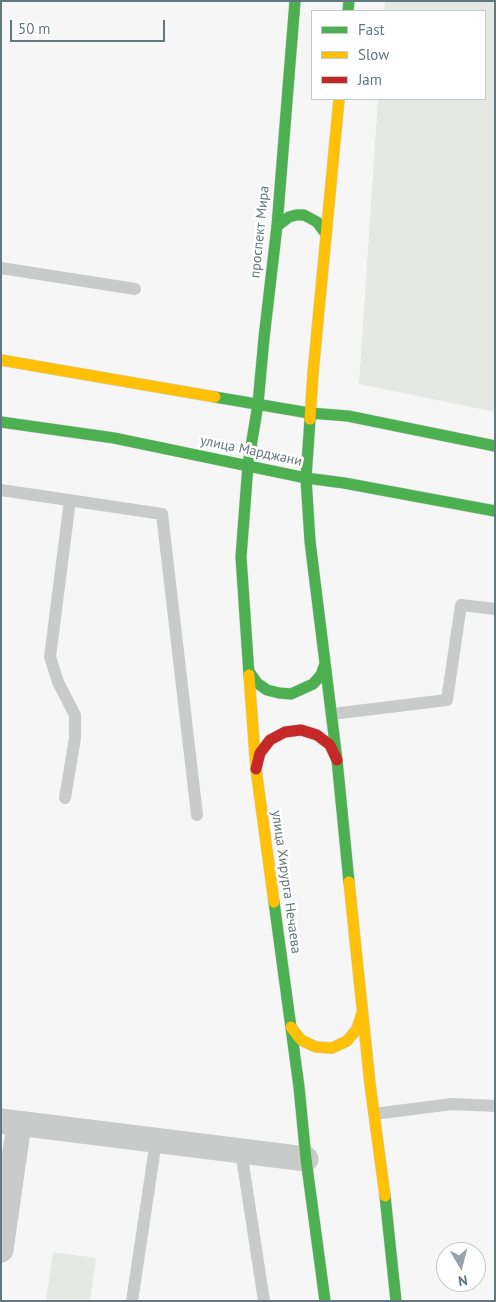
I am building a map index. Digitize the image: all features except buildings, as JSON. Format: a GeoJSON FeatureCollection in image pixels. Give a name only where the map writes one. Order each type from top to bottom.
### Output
{"type":"FeatureCollection","features":[{"type":"Feature","properties":{"kind":"main road","name":"проспект Мира"},"geometry":{"type":"LineString","coordinates":[[248,465],[258,404],[277,226],[295,1]]}},
{"type":"Feature","properties":{"kind":"main road"},"geometry":{"type":"LineString","coordinates":[[339,100],[309,413],[306,478],[310,541],[332,714],[362,1013],[386,1200],[396,1301]]}},
{"type":"Feature","properties":{"kind":"main road"},"geometry":{"type":"LineString","coordinates":[[277,226],[289,217],[304,215],[318,222],[326,234]]}},
{"type":"Feature","properties":{"kind":"main road"},"geometry":{"type":"LineString","coordinates":[[1,360],[309,413],[348,416],[495,446]]}},
{"type":"Feature","properties":{"kind":"main road","name":"улица Марджани"},"geometry":{"type":"LineString","coordinates":[[1,422],[114,438],[306,478],[344,483],[495,511]]}},
{"type":"Feature","properties":{"kind":"main road","name":"улица Хирурга Нечаева"},"geometry":{"type":"LineString","coordinates":[[248,465],[241,557],[256,769],[299,1087],[306,1158],[325,1301]]}},
{"type":"Feature","properties":{"kind":"main road"},"geometry":{"type":"LineString","coordinates":[[250,673],[257,683],[267,690],[278,694],[291,694],[313,684],[321,675],[325,664]]}},
{"type":"Feature","properties":{"kind":"main road"},"geometry":{"type":"LineString","coordinates":[[256,769],[260,753],[270,740],[285,732],[301,730],[317,735],[330,745],[337,760]]}},
{"type":"Feature","properties":{"kind":"main road"},"geometry":{"type":"LineString","coordinates":[[291,1027],[301,1040],[316,1047],[332,1048],[347,1041],[358,1029],[362,1013]]}},
{"type":"Feature","properties":{"kind":"street"},"geometry":{"type":"LineString","coordinates":[[1,1250],[10,1122],[306,1158]]}},
{"type":"Feature","properties":{"kind":"lane"},"geometry":{"type":"LineString","coordinates":[[1,268],[135,289]]}},
{"type":"Feature","properties":{"kind":"lane"},"geometry":{"type":"LineString","coordinates":[[1,490],[162,514],[198,815]]}},
{"type":"Feature","properties":{"kind":"lane"},"geometry":{"type":"LineString","coordinates":[[65,798],[76,738],[75,715],[58,682],[50,657],[70,500]]}},
{"type":"Feature","properties":{"kind":"lane"},"geometry":{"type":"LineString","coordinates":[[332,714],[447,700],[461,605],[495,609]]}},
{"type":"Feature","properties":{"kind":"lane"},"geometry":{"type":"LineString","coordinates":[[374,1114],[452,1104],[495,1106]]}},
{"type":"Feature","properties":{"kind":"lane"},"geometry":{"type":"LineString","coordinates":[[132,1301],[156,1141]]}},
{"type":"Feature","properties":{"kind":"lane"},"geometry":{"type":"LineString","coordinates":[[241,1151],[264,1301]]}},
{"type":"Feature","properties":{"kind":"shaded area"},"geometry":{"type":"Polygon","coordinates":[[[385,1],[495,1],[495,412],[359,384],[378,100],[486,100],[486,10],[384,10],[385,1]]]}},
{"type":"Feature","properties":{"kind":"shaded area"},"geometry":{"type":"Polygon","coordinates":[[[53,1252],[96,1258],[90,1301],[46,1301],[53,1252]]]}},
{"type":"Feature","properties":{"kind":"traffic: fast"},"geometry":{"type":"LineString","coordinates":[[249,675],[241,557],[248,465],[258,404],[277,226],[295,1]]}},
{"type":"Feature","properties":{"kind":"traffic: fast"},"geometry":{"type":"LineString","coordinates":[[348,10],[349,1]]}},
{"type":"Feature","properties":{"kind":"traffic: fast"},"geometry":{"type":"LineString","coordinates":[[277,226],[289,217],[304,215],[317,222],[326,234]]}},
{"type":"Feature","properties":{"kind":"traffic: fast"},"geometry":{"type":"LineString","coordinates":[[215,397],[309,413],[348,416],[495,446]]}},
{"type":"Feature","properties":{"kind":"traffic: fast"},"geometry":{"type":"LineString","coordinates":[[310,419],[306,478],[310,541],[337,760],[349,882]]}},
{"type":"Feature","properties":{"kind":"traffic: fast"},"geometry":{"type":"LineString","coordinates":[[1,422],[114,438],[306,478],[344,483],[495,511]]}},
{"type":"Feature","properties":{"kind":"traffic: fast"},"geometry":{"type":"LineString","coordinates":[[250,673],[257,683],[267,690],[291,694],[313,684],[321,675],[325,664]]}},
{"type":"Feature","properties":{"kind":"traffic: fast"},"geometry":{"type":"LineString","coordinates":[[274,902],[325,1301]]}},
{"type":"Feature","properties":{"kind":"traffic: fast"},"geometry":{"type":"LineString","coordinates":[[385,1196],[396,1301]]}},
{"type":"Feature","properties":{"kind":"traffic: slow"},"geometry":{"type":"LineString","coordinates":[[310,419],[339,100]]}},
{"type":"Feature","properties":{"kind":"traffic: slow"},"geometry":{"type":"LineString","coordinates":[[1,360],[215,397]]}},
{"type":"Feature","properties":{"kind":"traffic: slow"},"geometry":{"type":"LineString","coordinates":[[249,675],[256,769],[274,902]]}},
{"type":"Feature","properties":{"kind":"traffic: slow"},"geometry":{"type":"LineString","coordinates":[[349,882],[370,1084],[385,1196]]}},
{"type":"Feature","properties":{"kind":"traffic: slow"},"geometry":{"type":"LineString","coordinates":[[291,1027],[301,1040],[316,1047],[332,1048],[347,1041],[357,1029],[362,1013]]}},
{"type":"Feature","properties":{"kind":"traffic: jam"},"geometry":{"type":"LineString","coordinates":[[256,769],[260,753],[270,740],[285,732],[301,730],[317,735],[330,745],[337,760]]}}]}
